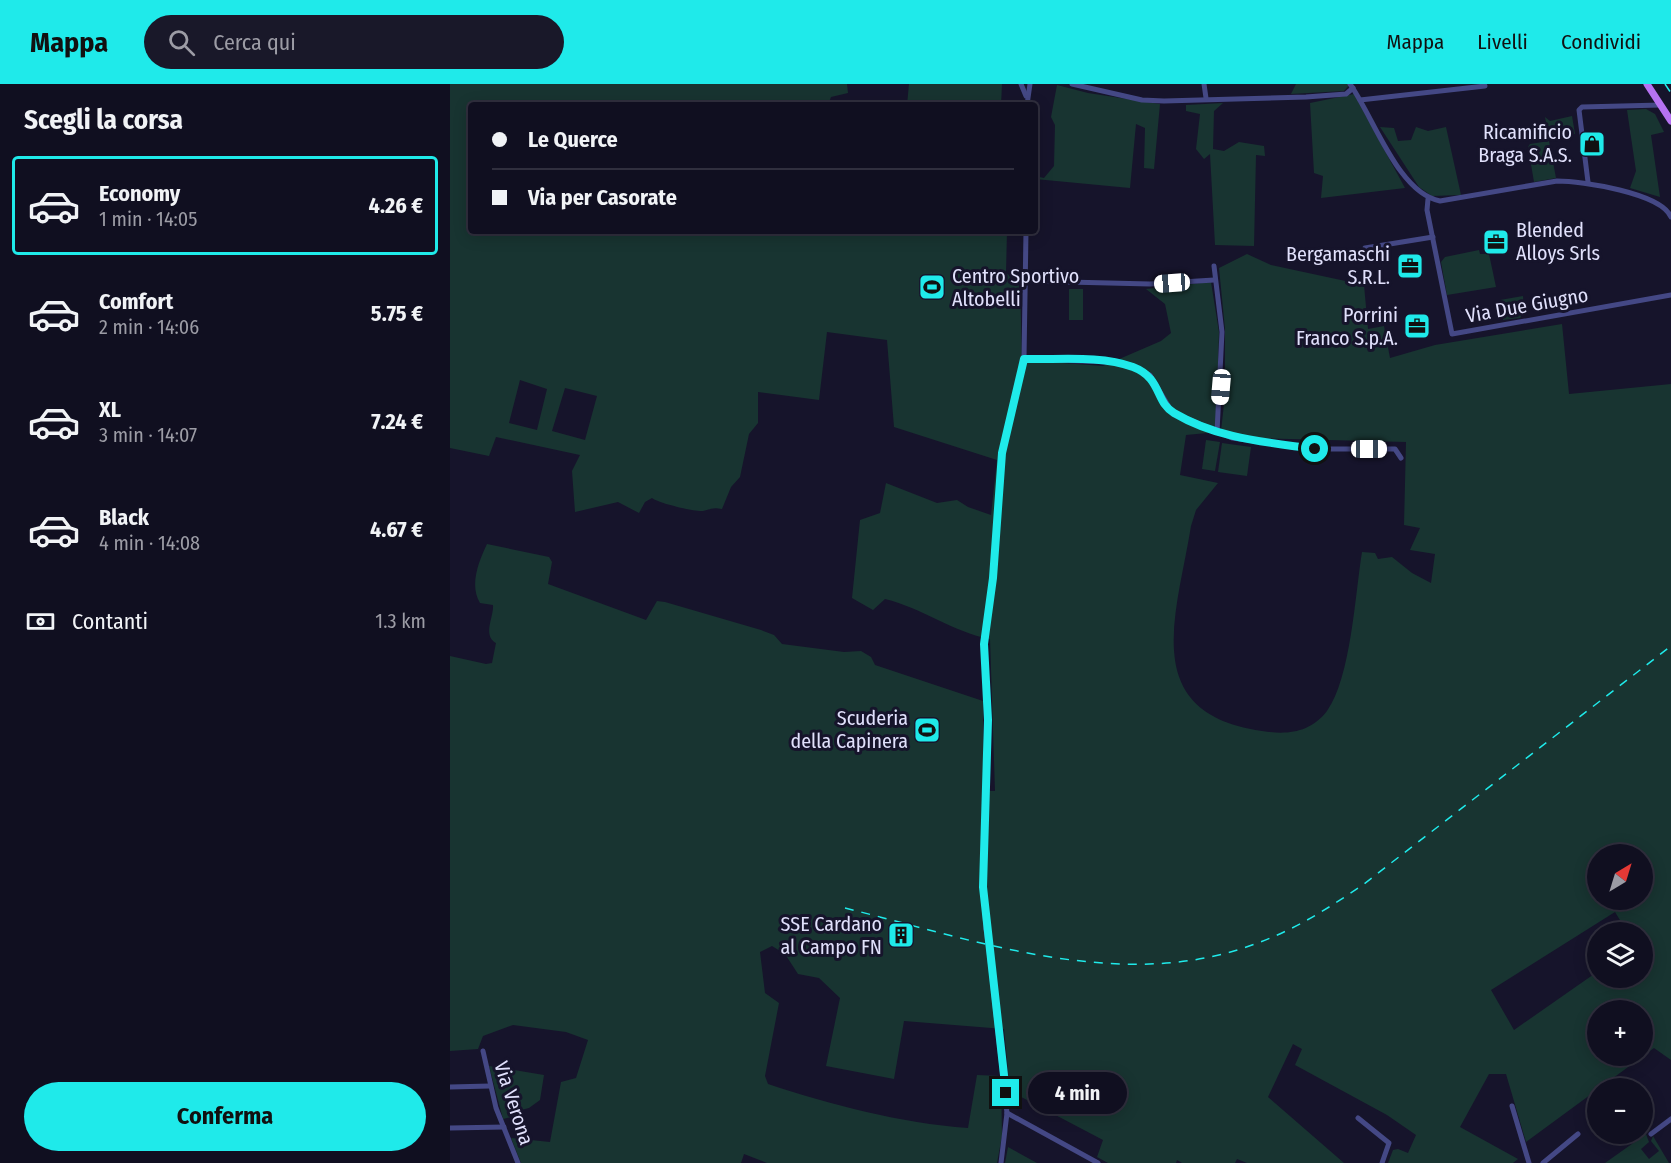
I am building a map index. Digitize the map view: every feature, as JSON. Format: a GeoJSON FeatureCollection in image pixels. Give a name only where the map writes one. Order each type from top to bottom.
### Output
{"type":"FeatureCollection","features":[{"type":"Feature","properties":{"kind":"main road"},"geometry":{"type":"LineString","coordinates":[[1647,84],[1671,121]]}},
{"type":"Feature","properties":{"kind":"street"},"geometry":{"type":"LineString","coordinates":[[1021,84],[1027,102]]}},
{"type":"Feature","properties":{"kind":"street"},"geometry":{"type":"LineString","coordinates":[[1027,102],[1030,84]]}},
{"type":"Feature","properties":{"kind":"street"},"geometry":{"type":"LineString","coordinates":[[1072,84],[1142,100],[1306,98],[1346,94],[1352,86],[1405,178],[1428,199],[1440,201],[1557,181],[1588,182],[1649,200],[1667,208],[1671,217]]}},
{"type":"Feature","properties":{"kind":"street"},"geometry":{"type":"LineString","coordinates":[[1204,84],[1206,98]]}},
{"type":"Feature","properties":{"kind":"street"},"geometry":{"type":"LineString","coordinates":[[1360,100],[1485,86]]}},
{"type":"Feature","properties":{"kind":"street"},"geometry":{"type":"LineString","coordinates":[[1588,182],[1580,110],[1582,107],[1661,105]]}},
{"type":"Feature","properties":{"kind":"street","name":"Via Due Giugno"},"geometry":{"type":"LineString","coordinates":[[1428,199],[1427,210],[1452,333],[1671,295]]}},
{"type":"Feature","properties":{"kind":"street"},"geometry":{"type":"LineString","coordinates":[[1002,1163],[1007,1113],[983,887],[988,720],[984,644],[993,578],[1002,453],[1024,359],[1026,234]]}},
{"type":"Feature","properties":{"kind":"street"},"geometry":{"type":"LineString","coordinates":[[1365,248],[1433,237]]}},
{"type":"Feature","properties":{"kind":"street"},"geometry":{"type":"LineString","coordinates":[[1214,266],[1222,332],[1217,432]]}},
{"type":"Feature","properties":{"kind":"street"},"geometry":{"type":"LineString","coordinates":[[1026,281],[1150,284],[1214,280]]}},
{"type":"Feature","properties":{"kind":"street"},"geometry":{"type":"LineString","coordinates":[[1024,359],[1113,362],[1134,368],[1150,375],[1172,412],[1232,438],[1315,449],[1395,449],[1401,458]]}},
{"type":"Feature","properties":{"kind":"street","name":"Via Verona"},"geometry":{"type":"LineString","coordinates":[[483,1051],[490,1086],[518,1163]]}},
{"type":"Feature","properties":{"kind":"street"},"geometry":{"type":"LineString","coordinates":[[450,1087],[490,1086]]}},
{"type":"Feature","properties":{"kind":"street"},"geometry":{"type":"LineString","coordinates":[[1512,1106],[1529,1163]]}},
{"type":"Feature","properties":{"kind":"street"},"geometry":{"type":"LineString","coordinates":[[1007,1113],[1098,1163]]}},
{"type":"Feature","properties":{"kind":"street"},"geometry":{"type":"LineString","coordinates":[[1358,1118],[1389,1143],[1382,1163]]}},
{"type":"Feature","properties":{"kind":"street"},"geometry":{"type":"LineString","coordinates":[[1653,1132],[1671,1119]]}},
{"type":"Feature","properties":{"kind":"street"},"geometry":{"type":"LineString","coordinates":[[450,1128],[504,1127]]}},
{"type":"Feature","properties":{"kind":"street"},"geometry":{"type":"LineString","coordinates":[[1543,1163],[1578,1134]]}},
{"type":"Feature","properties":{"kind":"green space"},"geometry":{"type":"Polygon","coordinates":[[[450,84],[847,84],[848,93],[831,97],[829,102],[468,102],[468,234],[1007,234],[1006,273],[1020,281],[1022,360],[1103,366],[1161,341],[1171,333],[1165,304],[1146,289],[1211,282],[1219,332],[1216,424],[1207,433],[1186,435],[1180,475],[1218,483],[1196,510],[1191,526],[1174,625],[1174,655],[1181,681],[1196,704],[1222,721],[1280,733],[1298,731],[1313,724],[1327,711],[1335,696],[1347,657],[1362,552],[1375,553],[1378,559],[1392,557],[1412,573],[1431,583],[1435,554],[1410,550],[1420,528],[1404,525],[1406,442],[1254,438],[1221,431],[1225,395],[1225,329],[1219,268],[1247,254],[1271,265],[1364,285],[1368,329],[1384,326],[1390,358],[1435,345],[1562,324],[1569,394],[1671,384],[1671,1060],[1653,1049],[1653,1000],[1587,1000],[1587,1066],[1629,1066],[1613,1078],[1587,1078],[1587,1097],[1526,1142],[1506,1074],[1489,1074],[1460,1127],[1518,1159],[1513,1163],[1388,1163],[1393,1150],[1398,1149],[1408,1153],[1416,1135],[1387,1115],[1295,1065],[1302,1049],[1293,1044],[1268,1097],[1344,1163],[1247,1163],[1237,1159],[1235,1163],[1182,1163],[1177,1160],[1176,1163],[1108,1163],[1097,1157],[1103,1140],[1010,1091],[1004,1029],[904,1021],[894,1079],[826,1066],[840,998],[819,978],[798,974],[785,954],[772,946],[760,952],[765,993],[779,1003],[765,1076],[768,1084],[866,1112],[917,1122],[968,1128],[977,1075],[1001,1076],[1002,1136],[997,1163],[767,1163],[744,1154],[741,1163],[521,1163],[511,1138],[550,1142],[561,1082],[576,1078],[588,1040],[566,1032],[513,1025],[483,1036],[478,1049],[450,1051],[450,656],[486,664],[492,663],[496,643],[492,640],[489,631],[493,605],[480,603],[475,589],[478,565],[487,544],[549,557],[552,562],[548,584],[646,620],[657,601],[665,602],[761,630],[774,635],[782,644],[844,652],[861,651],[871,657],[875,665],[983,701],[983,791],[995,791],[990,639],[963,631],[899,603],[885,599],[873,610],[852,598],[860,520],[880,513],[886,483],[937,503],[957,500],[968,507],[991,515],[997,460],[894,427],[887,340],[827,332],[819,400],[758,392],[758,423],[749,434],[740,477],[731,487],[722,509],[692,510],[669,505],[652,498],[645,502],[639,513],[618,502],[575,512],[572,471],[580,455],[496,437],[489,456],[450,448],[450,84]],[[520,380],[509,423],[537,430],[547,389],[520,380]],[[565,388],[552,431],[585,440],[597,396],[565,388]]]}},
{"type":"Feature","properties":{"kind":"green space"},"geometry":{"type":"Polygon","coordinates":[[[909,84],[1002,84],[1001,102],[907,102],[909,84]]]}},
{"type":"Feature","properties":{"kind":"green space"},"geometry":{"type":"Polygon","coordinates":[[[1296,84],[1349,85],[1344,91],[1291,94],[1296,84]]]}},
{"type":"Feature","properties":{"kind":"green space"},"geometry":{"type":"Polygon","coordinates":[[[1057,85],[1088,93],[1160,104],[1154,169],[1144,168],[1145,128],[1136,124],[1130,188],[1038,179],[1038,177],[1044,178],[1054,166],[1055,125],[1051,117],[1057,85]]]}},
{"type":"Feature","properties":{"kind":"green space"},"geometry":{"type":"Polygon","coordinates":[[[1354,94],[1405,188],[1321,198],[1323,176],[1314,173],[1310,103],[1354,94]]]}},
{"type":"Feature","properties":{"kind":"green space"},"geometry":{"type":"Polygon","coordinates":[[[1223,103],[1214,111],[1213,149],[1224,151],[1239,142],[1264,146],[1265,156],[1256,155],[1254,246],[1215,245],[1210,154],[1204,159],[1196,149],[1200,114],[1186,111],[1186,105],[1223,103]]]}},
{"type":"Feature","properties":{"kind":"green space"},"geometry":{"type":"Polygon","coordinates":[[[1646,109],[1655,114],[1664,132],[1651,135],[1660,197],[1630,188],[1636,171],[1627,110],[1646,109]]]}},
{"type":"Feature","properties":{"kind":"green space"},"geometry":{"type":"Polygon","coordinates":[[[1572,116],[1575,134],[1549,138],[1545,117],[1550,121],[1572,116]]]}},
{"type":"Feature","properties":{"kind":"green space"},"geometry":{"type":"Polygon","coordinates":[[[1380,127],[1394,128],[1398,141],[1411,140],[1416,127],[1428,131],[1446,127],[1461,195],[1432,196],[1419,187],[1380,127]]]}},
{"type":"Feature","properties":{"kind":"green space"},"geometry":{"type":"Polygon","coordinates":[[[1549,141],[1556,178],[1534,182],[1528,147],[1530,144],[1549,141]]]}},
{"type":"Feature","properties":{"kind":"green space"},"geometry":{"type":"Polygon","coordinates":[[[1479,250],[1480,254],[1489,254],[1496,287],[1447,295],[1441,262],[1445,257],[1479,250]]]}},
{"type":"Feature","properties":{"kind":"green space"},"geometry":{"type":"Polygon","coordinates":[[[1069,289],[1083,289],[1083,320],[1069,320],[1069,289]]]}},
{"type":"Feature","properties":{"kind":"green space"},"geometry":{"type":"Polygon","coordinates":[[[1523,296],[1524,312],[1520,318],[1503,320],[1500,300],[1523,296]]]}},
{"type":"Feature","properties":{"kind":"green space"},"geometry":{"type":"Polygon","coordinates":[[[1206,440],[1220,442],[1215,471],[1202,469],[1206,440]]]}},
{"type":"Feature","properties":{"kind":"green space"},"geometry":{"type":"Polygon","coordinates":[[[1222,443],[1251,447],[1247,476],[1218,472],[1222,443]]]}},
{"type":"Feature","properties":{"kind":"green space"},"geometry":{"type":"Polygon","coordinates":[[[489,1066],[544,1075],[540,1100],[529,1108],[517,1111],[511,1117],[503,1119],[489,1066]]]}},
{"type":"Feature","properties":{"kind":"green space"},"geometry":{"type":"Polygon","coordinates":[[[1653,1136],[1669,1163],[1605,1163],[1632,1144],[1647,1144],[1641,1149],[1649,1159],[1659,1151],[1653,1144],[1653,1136]]]}},
{"type":"Feature","properties":{"kind":"green space"},"geometry":{"type":"Polygon","coordinates":[[[1008,1147],[1037,1163],[1005,1163],[1008,1147]]]}},
{"type":"Feature","properties":{"kind":"railway"},"geometry":{"type":"LineString","coordinates":[[1665,84],[1671,93]]}},
{"type":"Feature","properties":{"kind":"railway"},"geometry":{"type":"LineString","coordinates":[[845,908],[996,946],[1048,957],[1100,963],[1151,964],[1202,959],[1252,945],[1310,918],[1364,884],[1671,646]]}},
{"type":"Feature","properties":{"kind":"place","name":"Ricamificio Braga S.A.S."},"geometry":{"type":"Point","coordinates":[1592,144]}},
{"type":"Feature","properties":{"kind":"place","name":"Blended Alloys Srls"},"geometry":{"type":"Point","coordinates":[1496,242]}},
{"type":"Feature","properties":{"kind":"place","name":"Bergamaschi S.R.L."},"geometry":{"type":"Point","coordinates":[1410,266]}},
{"type":"Feature","properties":{"kind":"place","name":"Centro Sportivo Altobelli"},"geometry":{"type":"Point","coordinates":[932,287]}},
{"type":"Feature","properties":{"kind":"place","name":"Porrini Franco S.p.A."},"geometry":{"type":"Point","coordinates":[1417,326]}},
{"type":"Feature","properties":{"kind":"place","name":"Scuderia della Capinera"},"geometry":{"type":"Point","coordinates":[927,730]}},
{"type":"Feature","properties":{"kind":"place","name":"SSE Cardano al Campo FN"},"geometry":{"type":"Point","coordinates":[901,935]}},
{"type":"Feature","properties":{"kind":"route"},"geometry":{"type":"LineString","coordinates":[[1006,1093],[983,887],[988,720],[984,644],[993,578],[1002,453],[1024,359],[1113,362],[1134,368],[1150,375],[1172,412],[1214,431],[1232,438],[1315,449]]}}]}
